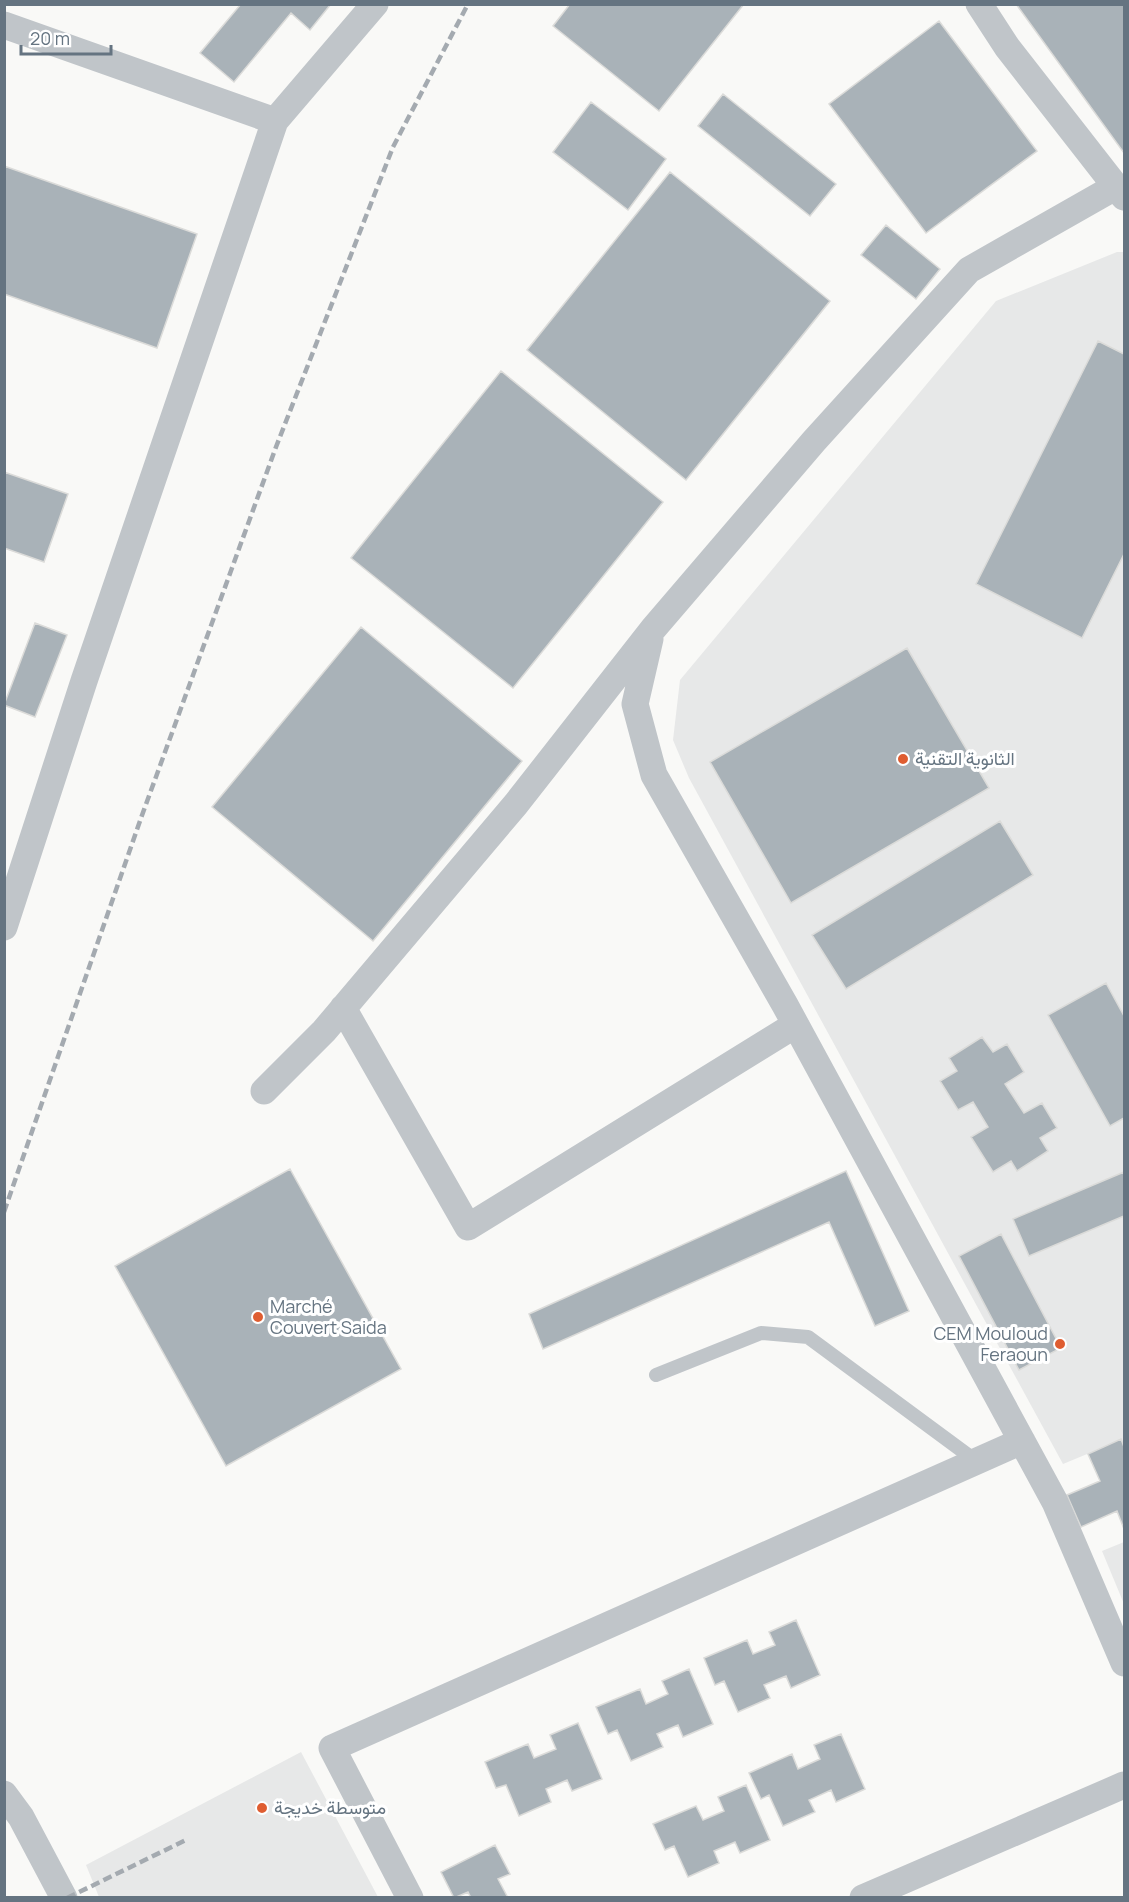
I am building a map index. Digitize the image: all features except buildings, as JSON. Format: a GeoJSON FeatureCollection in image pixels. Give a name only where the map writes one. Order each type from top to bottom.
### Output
{"type":"FeatureCollection","features":[{"type":"Feature","properties":{"kind":"street"},"geometry":{"type":"LineString","coordinates":[[4,927],[84,681],[275,121],[375,4]]}},
{"type":"Feature","properties":{"kind":"street"},"geometry":{"type":"LineString","coordinates":[[264,1091],[343,1008],[516,804],[653,629],[814,441],[969,270],[1120,192],[1007,46],[979,4]]}},
{"type":"Feature","properties":{"kind":"street"},"geometry":{"type":"LineString","coordinates":[[4,26],[275,121]]}},
{"type":"Feature","properties":{"kind":"street"},"geometry":{"type":"LineString","coordinates":[[653,629],[635,704],[654,775],[795,1025],[1055,1502],[1125,1664]]}},
{"type":"Feature","properties":{"kind":"street"},"geometry":{"type":"LineString","coordinates":[[343,1008],[468,1227],[795,1025]]}},
{"type":"Feature","properties":{"kind":"street"},"geometry":{"type":"LineString","coordinates":[[410,1898],[332,1748],[1022,1441]]}},
{"type":"Feature","properties":{"kind":"street"},"geometry":{"type":"LineString","coordinates":[[863,1898],[1125,1785]]}},
{"type":"Feature","properties":{"kind":"street"},"geometry":{"type":"LineString","coordinates":[[4,1794],[21,1817],[64,1898]]}},
{"type":"Feature","properties":{"kind":"lane"},"geometry":{"type":"LineString","coordinates":[[656,1375],[761,1333],[808,1337],[976,1461]]}},
{"type":"Feature","properties":{"kind":"shaded area","name":"الثانوية التقنية"},"geometry":{"type":"Polygon","coordinates":[[[1117,252],[1124,252],[1124,1447],[1121,1440],[1063,1464],[689,778],[673,740],[680,680],[996,301],[1117,252]]]}},
{"type":"Feature","properties":{"kind":"shaded area"},"geometry":{"type":"Polygon","coordinates":[[[1124,1542],[1124,1604],[1102,1551],[1124,1542]]]}},
{"type":"Feature","properties":{"kind":"shaded area","name":"متوسطة خديجة"},"geometry":{"type":"Polygon","coordinates":[[[301,1752],[378,1897],[99,1897],[86,1865],[301,1752]]]}},
{"type":"Feature","properties":{"kind":"railway"},"geometry":{"type":"LineString","coordinates":[[4,1212],[141,818],[276,447],[393,147],[468,4]]}},
{"type":"Feature","properties":{"kind":"railway"},"geometry":{"type":"LineString","coordinates":[[67,1898],[188,1839]]}},
{"type":"Feature","properties":{"kind":"place","name":"الثانوية التقنية"},"geometry":{"type":"Point","coordinates":[903,759]}},
{"type":"Feature","properties":{"kind":"place","name":"Marché Couvert Saida"},"geometry":{"type":"Point","coordinates":[258,1317]}},
{"type":"Feature","properties":{"kind":"place","name":"CEM Mouloud Feraoun"},"geometry":{"type":"Point","coordinates":[1060,1344]}},
{"type":"Feature","properties":{"kind":"place","name":"متوسطة خديجة"},"geometry":{"type":"Point","coordinates":[262,1808]}}]}
